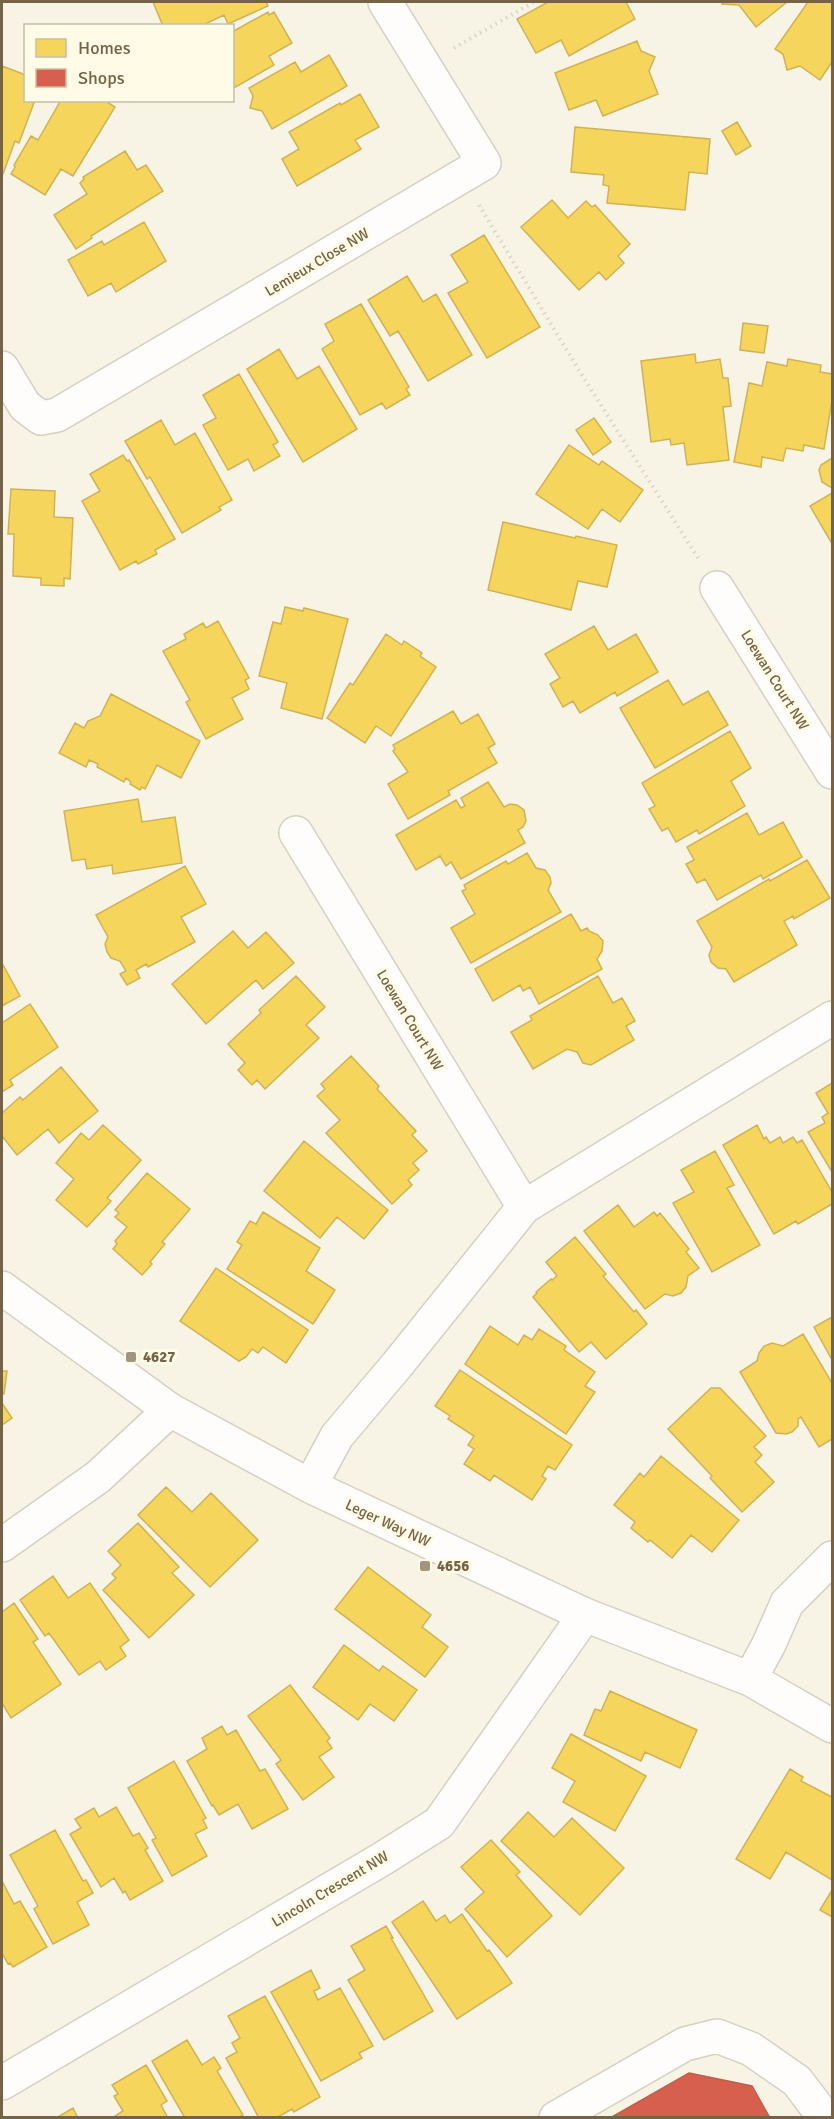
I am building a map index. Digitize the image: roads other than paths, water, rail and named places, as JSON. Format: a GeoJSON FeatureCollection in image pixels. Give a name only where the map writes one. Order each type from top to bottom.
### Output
{"type":"FeatureCollection","features":[{"type":"Feature","properties":{"kind":"street","name":"Lemieux Close NW"},"geometry":{"type":"LineString","coordinates":[[2,368],[25,406],[41,418],[57,415],[484,163],[385,2]]}},
{"type":"Feature","properties":{"kind":"street","name":"Loewan Court NW"},"geometry":{"type":"LineString","coordinates":[[717,588],[832,772]]}},
{"type":"Feature","properties":{"kind":"street","name":"Loewan Court NW"},"geometry":{"type":"LineString","coordinates":[[296,833],[524,1207]]}},
{"type":"Feature","properties":{"kind":"street"},"geometry":{"type":"LineString","coordinates":[[310,1486],[337,1436],[524,1207],[832,1018]]}},
{"type":"Feature","properties":{"kind":"street","name":"Leger Way NW"},"geometry":{"type":"LineString","coordinates":[[2,1288],[170,1410],[310,1486],[585,1615],[750,1679],[832,1726]]}},
{"type":"Feature","properties":{"kind":"street"},"geometry":{"type":"LineString","coordinates":[[2,1545],[98,1477],[170,1410]]}},
{"type":"Feature","properties":{"kind":"street"},"geometry":{"type":"LineString","coordinates":[[750,1679],[787,1603],[832,1558]]}},
{"type":"Feature","properties":{"kind":"street","name":"Lincoln Crescent NW"},"geometry":{"type":"LineString","coordinates":[[2,2083],[439,1823],[585,1615]]}},
{"type":"Feature","properties":{"kind":"street"},"geometry":{"type":"LineString","coordinates":[[556,2118],[686,2044],[717,2036],[751,2049],[798,2081],[825,2118]]}},
{"type":"Feature","properties":{"kind":"place","name":"4627"},"geometry":{"type":"Point","coordinates":[131,1357]}},
{"type":"Feature","properties":{"kind":"place","name":"4656"},"geometry":{"type":"Point","coordinates":[425,1566]}}]}
